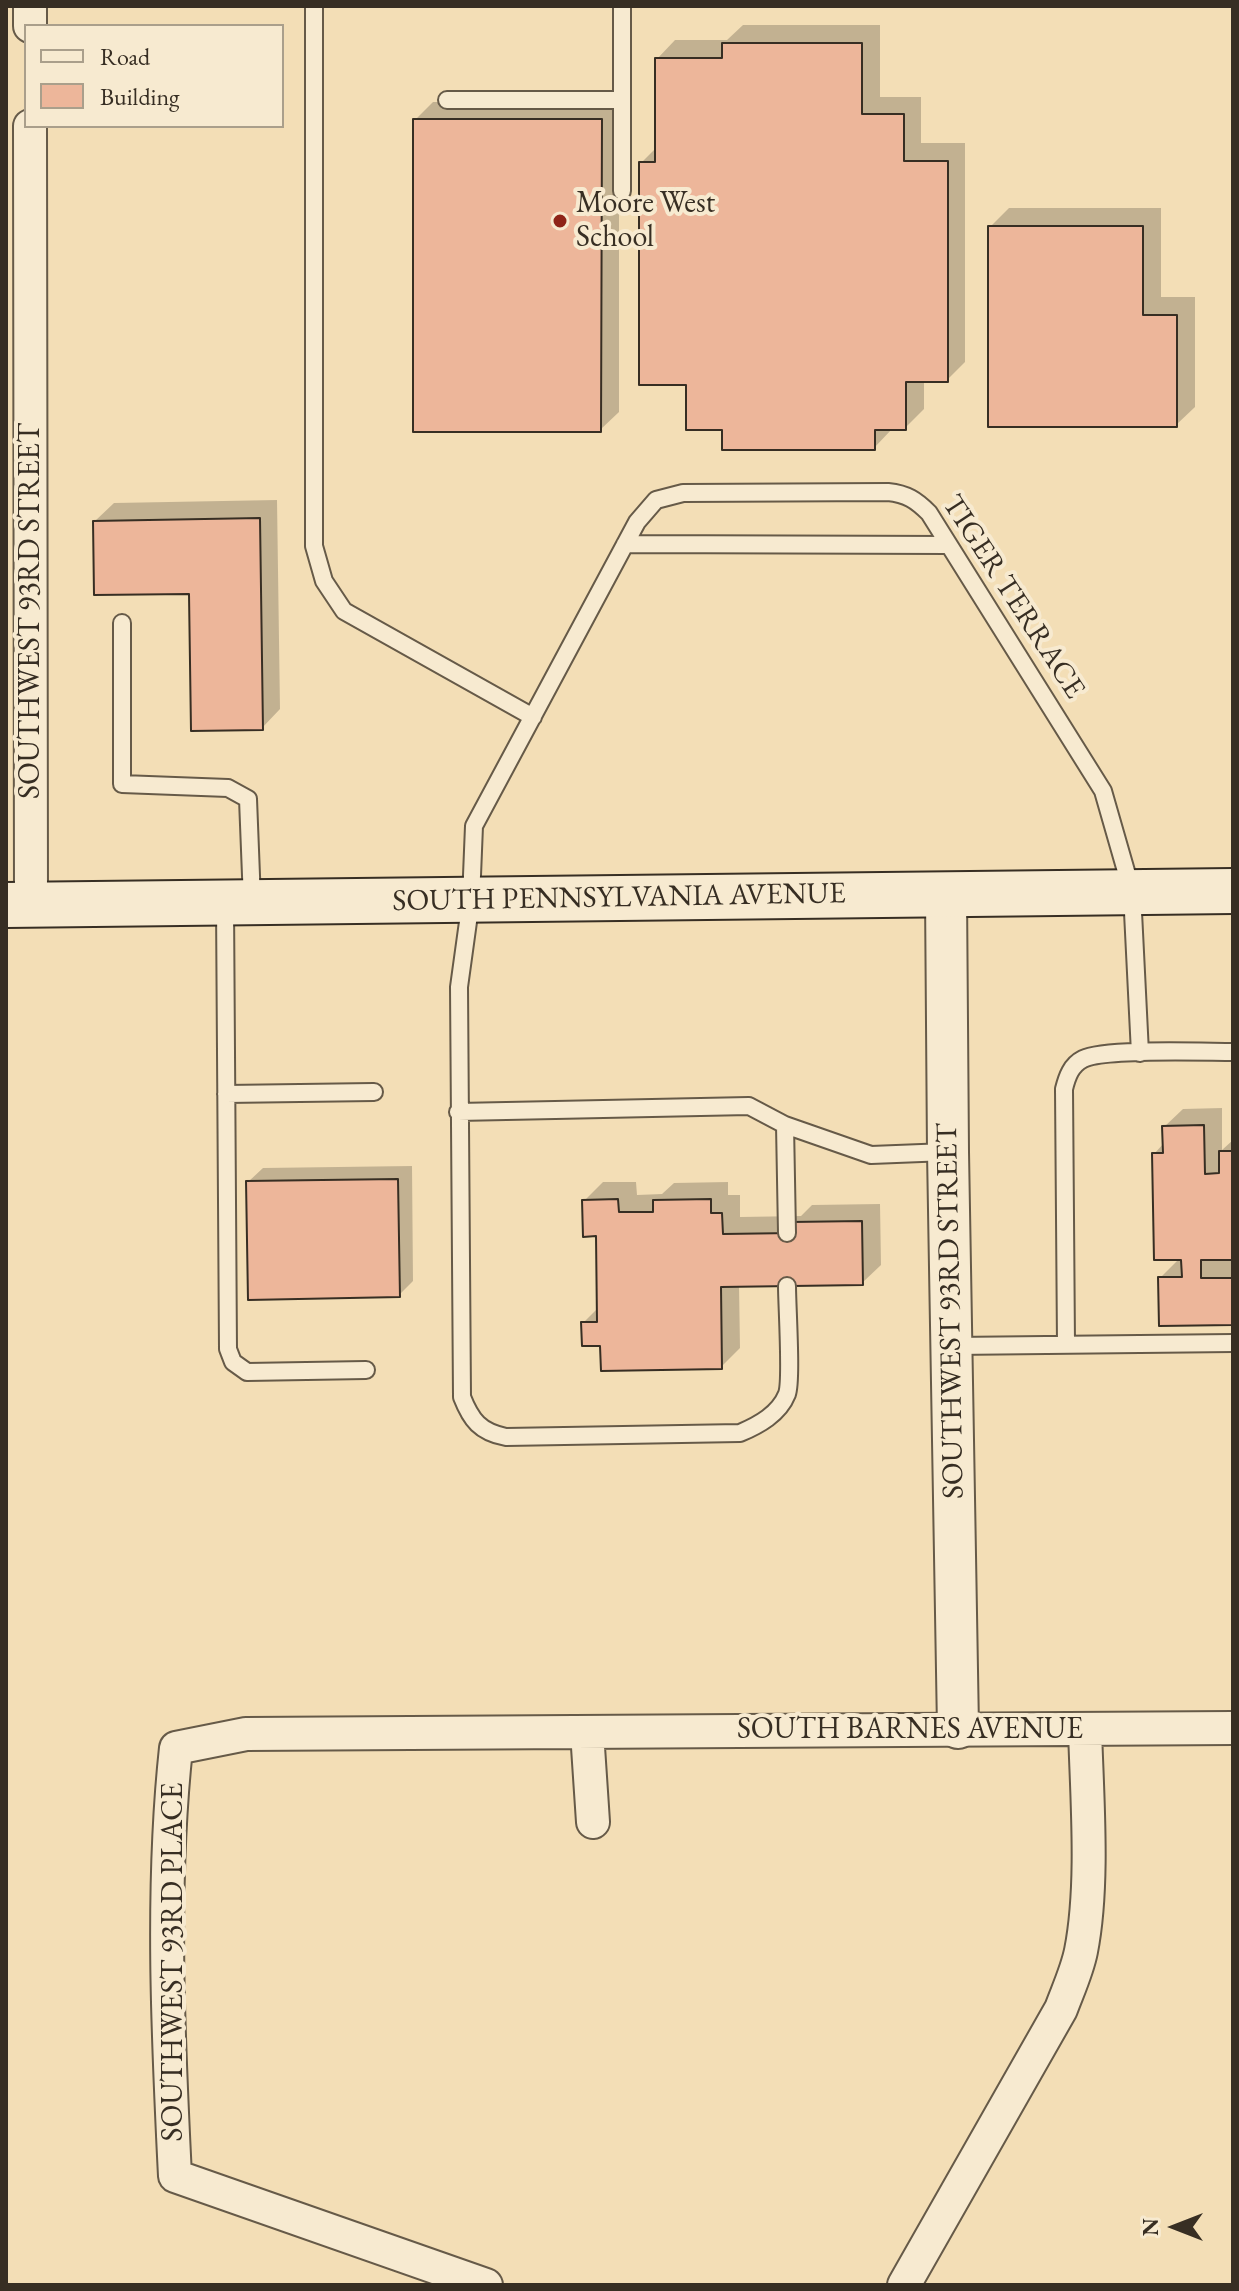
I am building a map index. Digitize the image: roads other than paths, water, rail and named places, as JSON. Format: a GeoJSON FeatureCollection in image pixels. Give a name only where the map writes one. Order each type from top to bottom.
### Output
{"type":"FeatureCollection","features":[{"type":"Feature","properties":{"kind":"main road","name":"SOUTH PENNSYLVANIA AVENUE"},"geometry":{"type":"LineString","coordinates":[[18,905],[1233,891]]}},
{"type":"Feature","properties":{"kind":"street","name":"SOUTHWEST 93RD STREET"},"geometry":{"type":"LineString","coordinates":[[18,905],[30,128]]}},
{"type":"Feature","properties":{"kind":"street","name":"SOUTHWEST 93RD STREET"},"geometry":{"type":"LineString","coordinates":[[946,894],[958,1728]]}},
{"type":"Feature","properties":{"kind":"street","name":"SOUTH BARNES AVENUE"},"geometry":{"type":"LineString","coordinates":[[176,1748],[246,1734],[1233,1728]]}},
{"type":"Feature","properties":{"kind":"street"},"geometry":{"type":"LineString","coordinates":[[904,2285],[1061,2009],[1074,1975],[1081,1953],[1087,1887],[1085,1730]]}},
{"type":"Feature","properties":{"kind":"street"},"geometry":{"type":"LineString","coordinates":[[587,1732],[593,1822]]}},
{"type":"Feature","properties":{"kind":"street","name":"SOUTHWEST 93RD PLACE"},"geometry":{"type":"LineString","coordinates":[[176,1748],[168,1825],[170,2090],[175,2176],[486,2285]]}},
{"type":"Feature","properties":{"kind":"lane"},"geometry":{"type":"LineString","coordinates":[[314,6],[314,546],[324,581],[344,611],[533,717]]}},
{"type":"Feature","properties":{"kind":"lane"},"geometry":{"type":"LineString","coordinates":[[622,6],[622,191]]}},
{"type":"Feature","properties":{"kind":"lane"},"geometry":{"type":"LineString","coordinates":[[447,100],[622,100]]}},
{"type":"Feature","properties":{"kind":"lane","name":"TIGER TERRACE"},"geometry":{"type":"LineString","coordinates":[[787,1286],[788,1392],[774,1413],[757,1426],[740,1433],[506,1437],[489,1434],[477,1426],[462,1397],[459,987],[471,900],[474,826],[625,544],[650,505],[667,495],[802,491],[902,493],[915,499],[929,513],[1103,791],[1132,892],[1140,1053]]}},
{"type":"Feature","properties":{"kind":"lane"},"geometry":{"type":"LineString","coordinates":[[625,544],[949,545]]}},
{"type":"Feature","properties":{"kind":"lane"},"geometry":{"type":"LineString","coordinates":[[122,623],[122,784],[228,788],[248,799],[226,1094],[228,1349],[233,1362],[247,1372],[366,1370]]}},
{"type":"Feature","properties":{"kind":"lane"},"geometry":{"type":"LineString","coordinates":[[1066,1345],[1064,1089],[1068,1073],[1083,1059],[1106,1054],[1233,1052]]}},
{"type":"Feature","properties":{"kind":"lane"},"geometry":{"type":"LineString","coordinates":[[226,1094],[374,1092]]}},
{"type":"Feature","properties":{"kind":"lane"},"geometry":{"type":"LineString","coordinates":[[458,1112],[749,1106],[785,1125],[871,1155],[948,1152]]}},
{"type":"Feature","properties":{"kind":"lane"},"geometry":{"type":"LineString","coordinates":[[785,1125],[787,1233]]}},
{"type":"Feature","properties":{"kind":"lane"},"geometry":{"type":"LineString","coordinates":[[951,1346],[1233,1343]]}},
{"type":"Feature","properties":{"kind":"place","name":"Moore West School"},"geometry":{"type":"Point","coordinates":[560,221]}}]}
